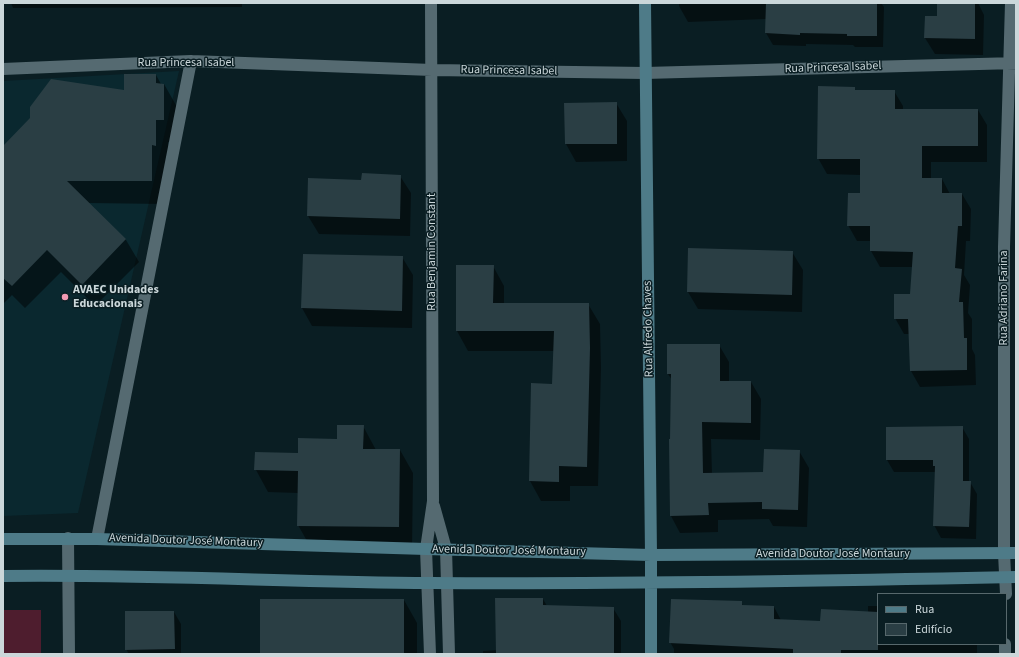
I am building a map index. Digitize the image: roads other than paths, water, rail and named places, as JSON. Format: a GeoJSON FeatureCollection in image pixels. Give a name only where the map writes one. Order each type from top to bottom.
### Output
{"type":"FeatureCollection","features":[{"type":"Feature","properties":{"kind":"street","name":"Rua Benjamin Constant"},"geometry":{"type":"LineString","coordinates":[[430,3],[432,70],[433,501],[426,549],[430,654]]}},
{"type":"Feature","properties":{"kind":"street","name":"Rua Alfredo Chaves"},"geometry":{"type":"LineString","coordinates":[[645,3],[652,555],[651,654]]}},
{"type":"Feature","properties":{"kind":"street","name":"Rua Adriano Farina"},"geometry":{"type":"LineString","coordinates":[[1006,593],[1011,578],[1004,247],[1012,63],[1011,3]]}},
{"type":"Feature","properties":{"kind":"street","name":"Rua Princesa Isabel"},"geometry":{"type":"LineString","coordinates":[[3,69],[191,61],[432,70],[645,74],[1012,63]]}},
{"type":"Feature","properties":{"kind":"street"},"geometry":{"type":"LineString","coordinates":[[98,538],[191,61]]}},
{"type":"Feature","properties":{"kind":"street","name":"Rua Benjamin Constant"},"geometry":{"type":"LineString","coordinates":[[433,501],[446,549],[449,654]]}},
{"type":"Feature","properties":{"kind":"street"},"geometry":{"type":"LineString","coordinates":[[68,538],[69,654]]}},
{"type":"Feature","properties":{"kind":"street","name":"Avenida Doutor José Montaury"},"geometry":{"type":"LineString","coordinates":[[3,540],[98,538],[652,555],[1010,553]]}},
{"type":"Feature","properties":{"kind":"street"},"geometry":{"type":"LineString","coordinates":[[3,576],[428,583],[651,584],[1011,578]]}},
{"type":"Feature","properties":{"kind":"place","name":"AVAEC Unidades Educacionais"},"geometry":{"type":"Point","coordinates":[65,297]}}]}
